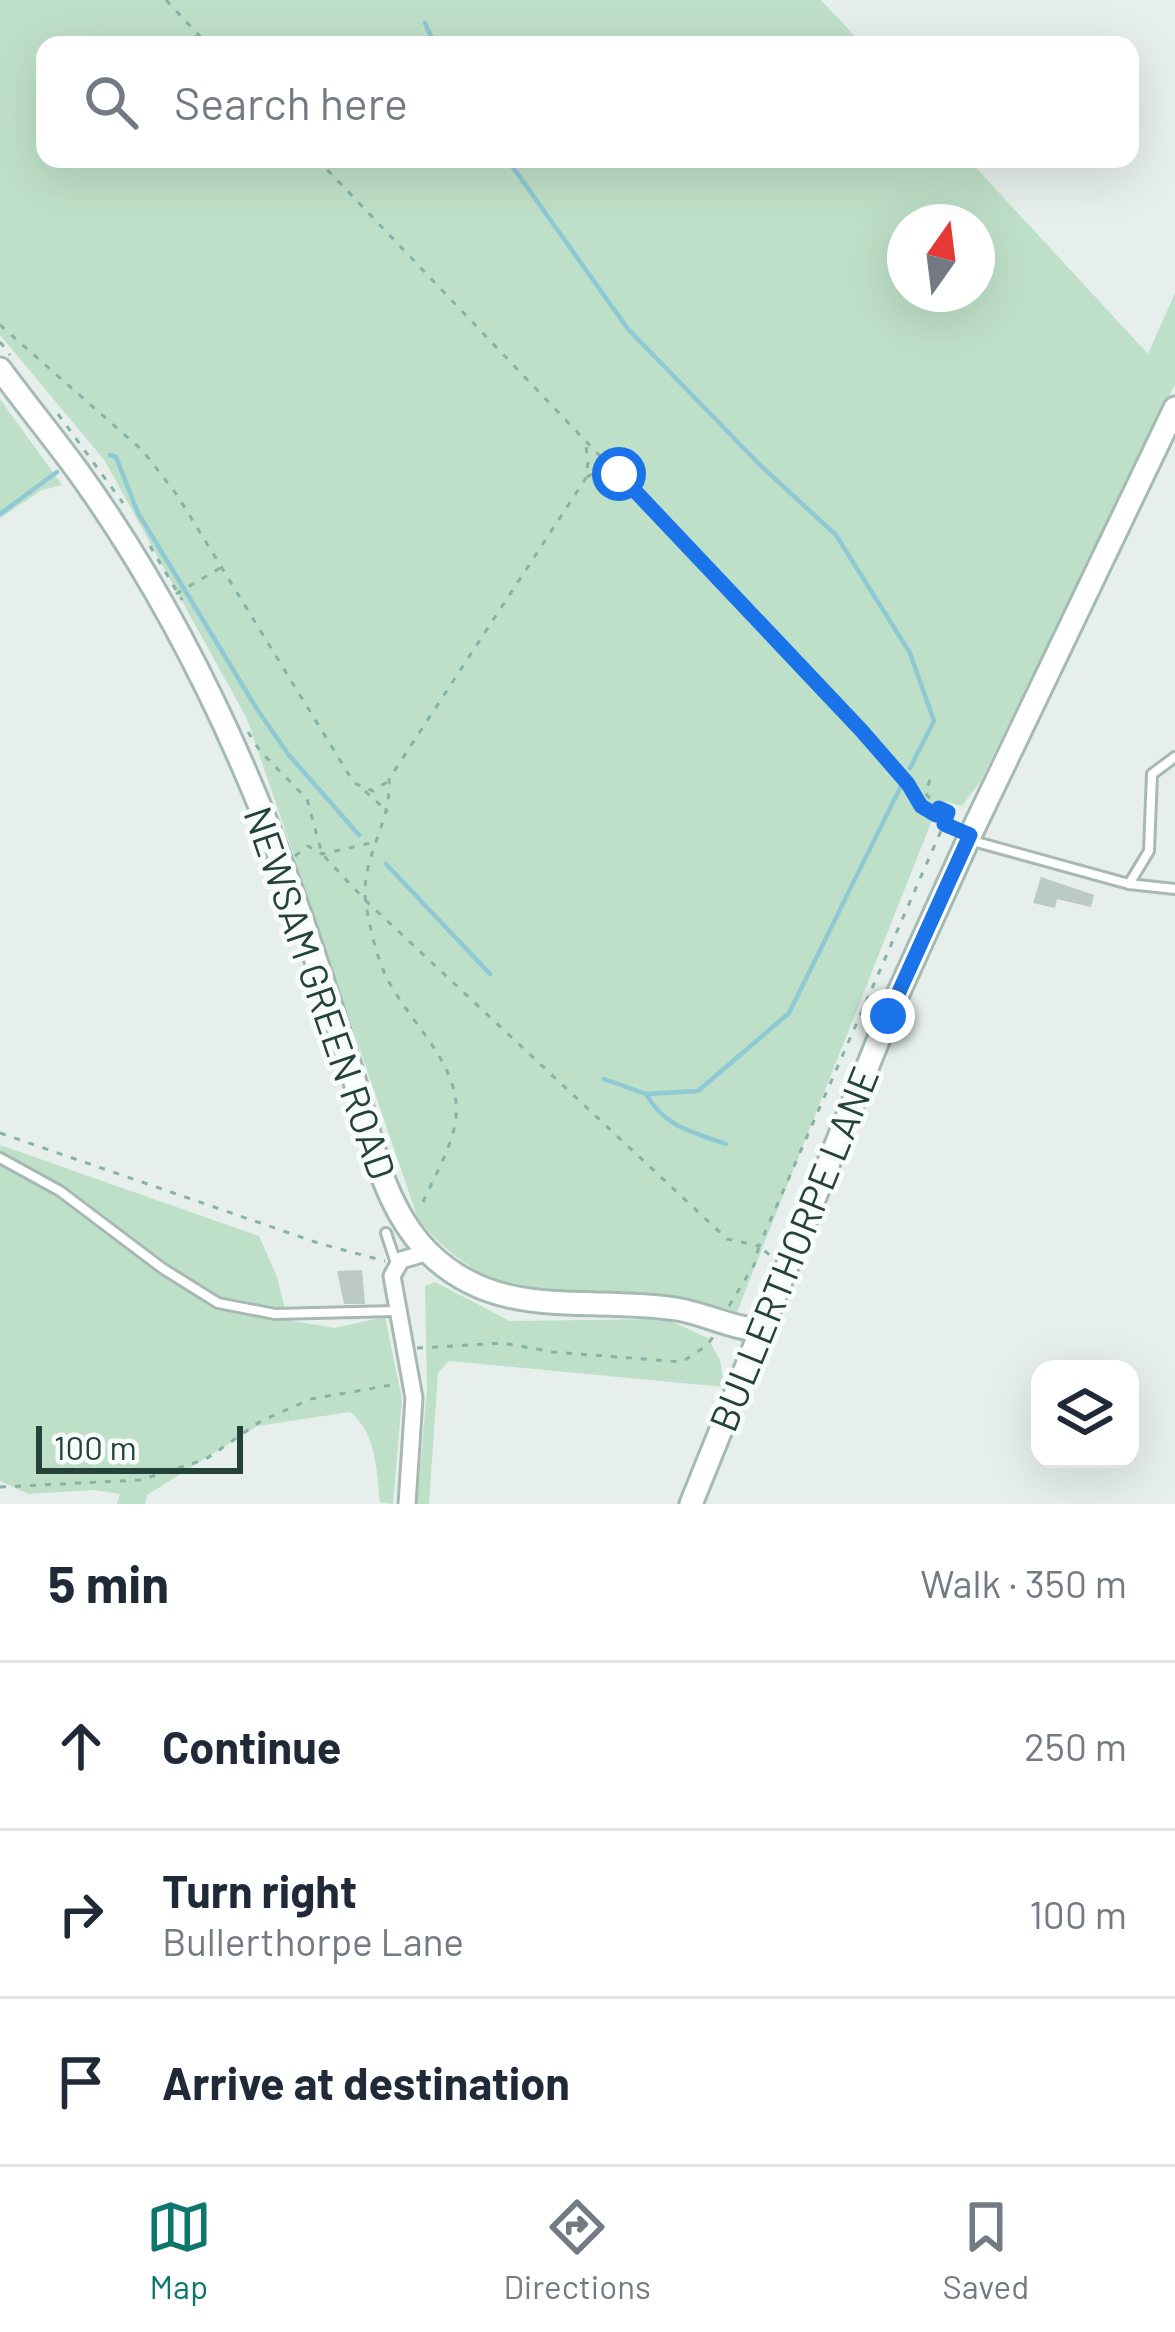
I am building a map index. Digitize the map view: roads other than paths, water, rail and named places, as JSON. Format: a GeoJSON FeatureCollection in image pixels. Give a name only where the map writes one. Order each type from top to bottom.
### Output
{"type":"FeatureCollection","features":[{"type":"Feature","properties":{"kind":"street","name":"NEWSAM GREEN ROAD"},"geometry":{"type":"LineString","coordinates":[[4,361],[143,575],[226,732],[282,866],[352,1073],[382,1180],[402,1219],[429,1252]]}},
{"type":"Feature","properties":{"kind":"street","name":"BULLERTHORPE LANE"},"geometry":{"type":"LineString","coordinates":[[691,1504],[879,1036],[1175,408]]}},
{"type":"Feature","properties":{"kind":"street"},"geometry":{"type":"LineString","coordinates":[[407,1504],[414,1398],[395,1311],[392,1276],[397,1264],[429,1252],[462,1277],[499,1294],[539,1304],[679,1309],[723,1324],[764,1330]]}},
{"type":"Feature","properties":{"kind":"lane"},"geometry":{"type":"LineString","coordinates":[[1129,884],[1149,851],[1152,774],[1175,758]]}},
{"type":"Feature","properties":{"kind":"lane"},"geometry":{"type":"LineString","coordinates":[[969,837],[1129,884],[1175,889]]}},
{"type":"Feature","properties":{"kind":"lane"},"geometry":{"type":"LineString","coordinates":[[0,1158],[60,1191],[162,1268],[218,1303],[274,1314],[395,1311]]}},
{"type":"Feature","properties":{"kind":"lane"},"geometry":{"type":"LineString","coordinates":[[386,1233],[397,1264]]}},
{"type":"Feature","properties":{"kind":"waterway"},"geometry":{"type":"LineString","coordinates":[[425,23],[431,36]]}},
{"type":"Feature","properties":{"kind":"waterway"},"geometry":{"type":"LineString","coordinates":[[513,168],[628,329],[760,465],[836,535],[910,653],[934,721],[910,768]]}},
{"type":"Feature","properties":{"kind":"waterway"},"geometry":{"type":"LineString","coordinates":[[110,455],[116,457],[138,513],[257,709],[288,754],[359,835]]}},
{"type":"Feature","properties":{"kind":"waterway"},"geometry":{"type":"LineString","coordinates":[[0,514],[57,472]]}},
{"type":"Feature","properties":{"kind":"waterway"},"geometry":{"type":"LineString","coordinates":[[604,1079],[646,1094],[698,1091],[789,1013],[900,788]]}},
{"type":"Feature","properties":{"kind":"waterway"},"geometry":{"type":"LineString","coordinates":[[386,864],[490,974]]}},
{"type":"Feature","properties":{"kind":"waterway"},"geometry":{"type":"LineString","coordinates":[[646,1094],[671,1121],[726,1144]]}}]}
